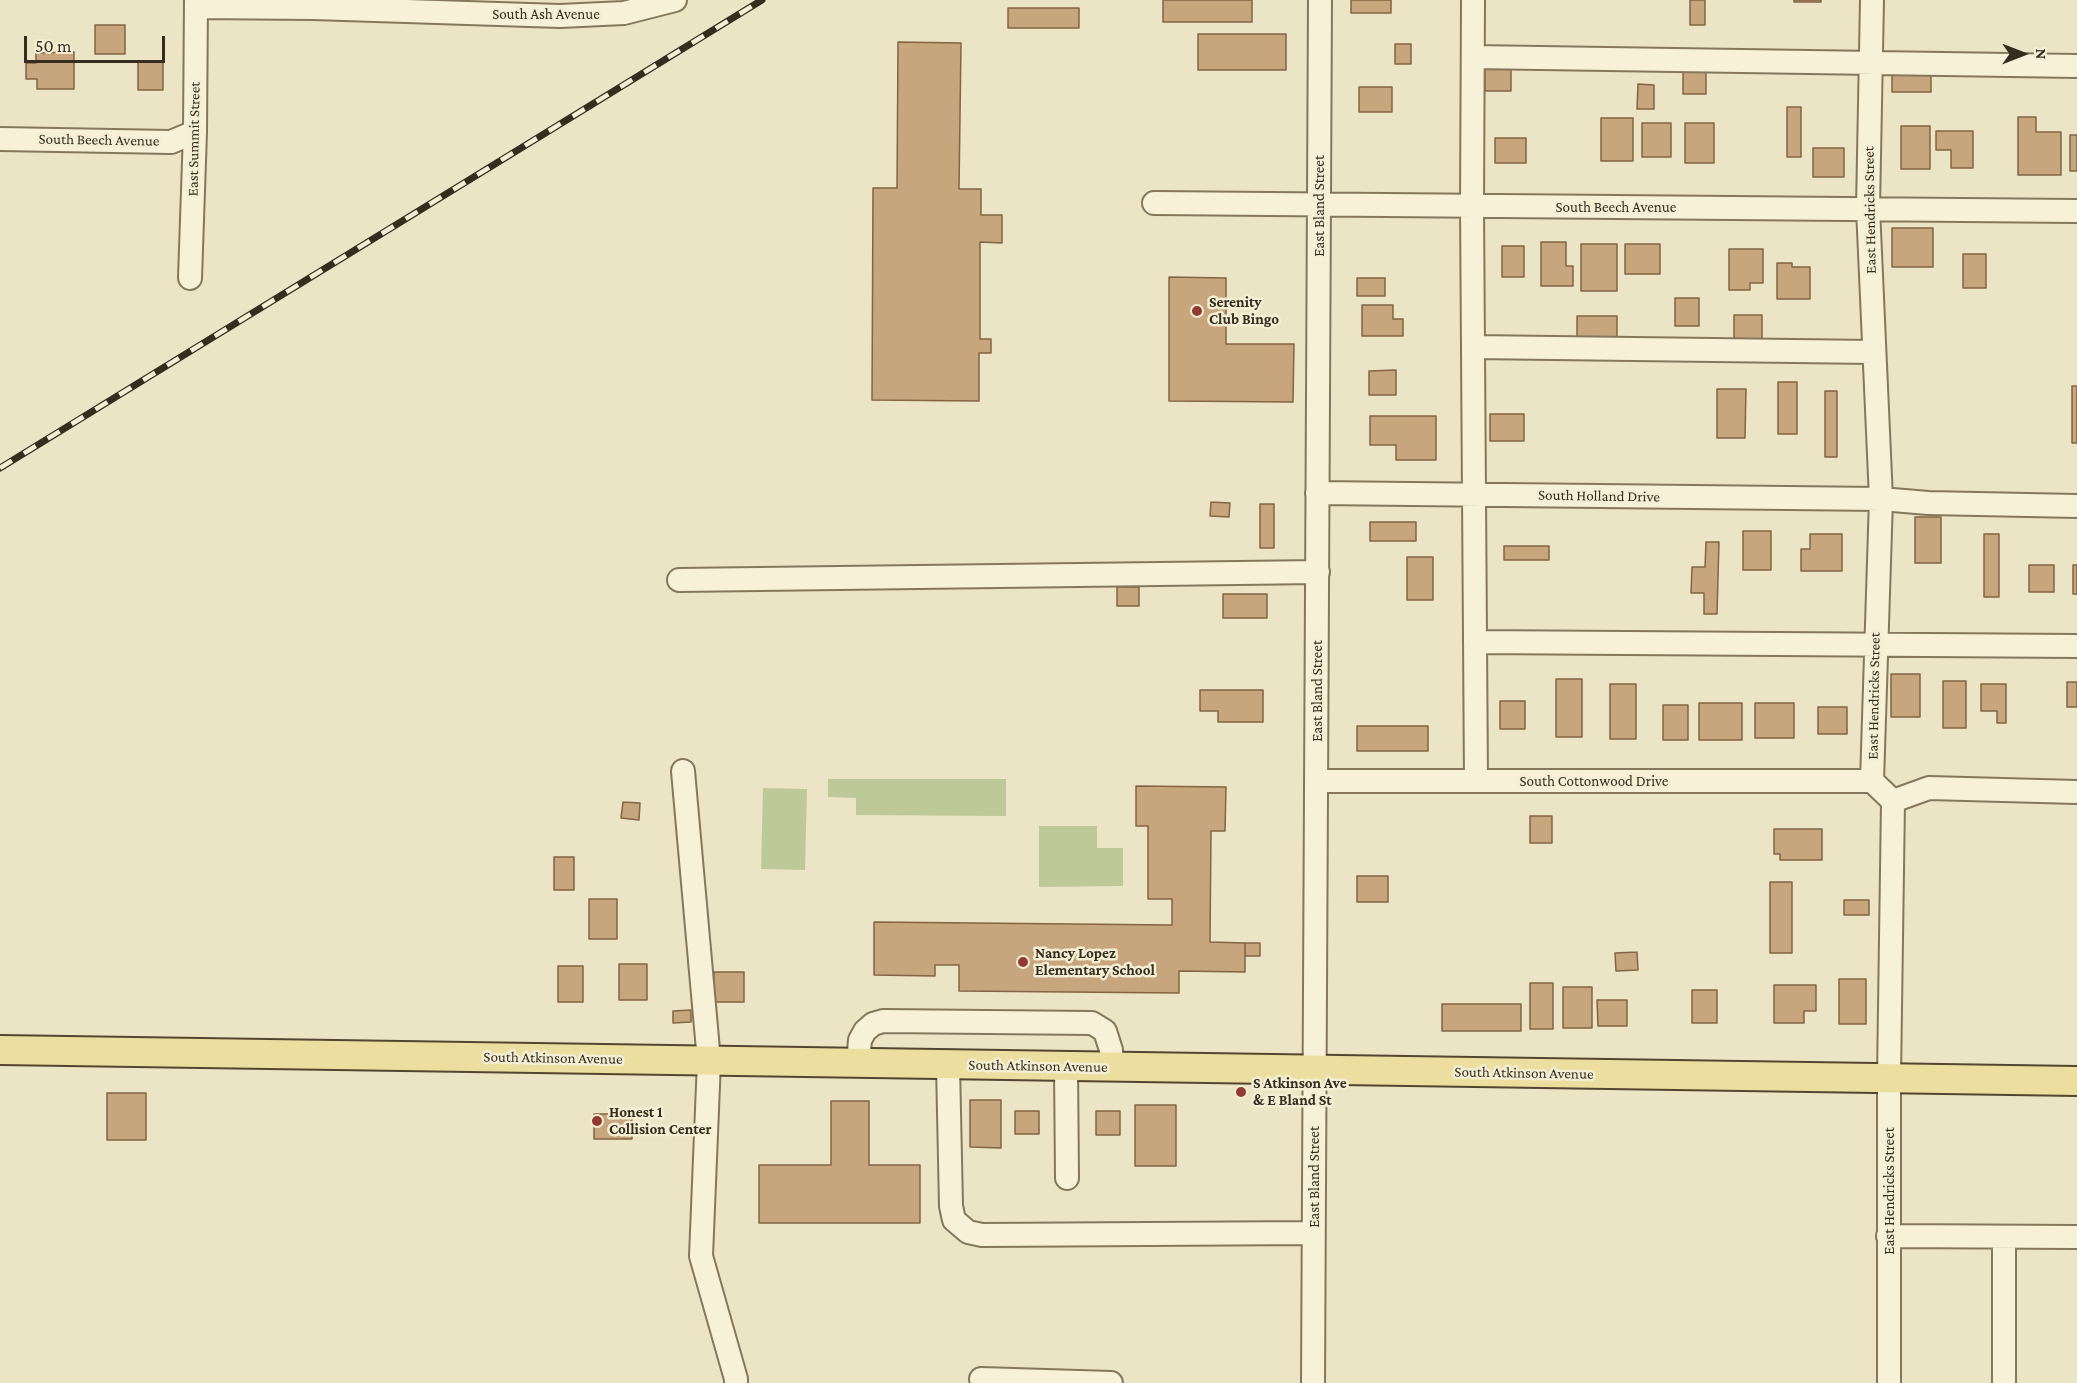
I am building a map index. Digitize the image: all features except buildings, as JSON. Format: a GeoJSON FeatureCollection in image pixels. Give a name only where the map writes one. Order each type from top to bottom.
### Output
{"type":"FeatureCollection","features":[{"type":"Feature","properties":{"kind":"main road","name":"South Atkinson Avenue"},"geometry":{"type":"LineString","coordinates":[[0,1050],[2077,1081]]}},
{"type":"Feature","properties":{"kind":"street","name":"South Ash Avenue"},"geometry":{"type":"LineString","coordinates":[[196,4],[507,15],[608,7],[641,10],[675,0]]}},
{"type":"Feature","properties":{"kind":"street","name":"East Bland Street"},"geometry":{"type":"LineString","coordinates":[[1313,1383],[1320,0]]}},
{"type":"Feature","properties":{"kind":"street"},"geometry":{"type":"LineString","coordinates":[[1473,0],[1476,781]]}},
{"type":"Feature","properties":{"kind":"street","name":"East Hendricks Street"},"geometry":{"type":"LineString","coordinates":[[1872,0],[1868,208],[1881,499],[1872,781],[1893,801],[1889,1077],[1889,1383]]}},
{"type":"Feature","properties":{"kind":"street","name":"East Summit Street"},"geometry":{"type":"LineString","coordinates":[[190,278],[195,132],[196,4]]}},
{"type":"Feature","properties":{"kind":"street"},"geometry":{"type":"LineString","coordinates":[[1473,57],[2077,66]]}},
{"type":"Feature","properties":{"kind":"street","name":"South Beech Avenue"},"geometry":{"type":"LineString","coordinates":[[0,139],[171,142],[195,132]]}},
{"type":"Feature","properties":{"kind":"street","name":"South Beech Avenue"},"geometry":{"type":"LineString","coordinates":[[1154,203],[2077,211]]}},
{"type":"Feature","properties":{"kind":"street"},"geometry":{"type":"LineString","coordinates":[[1473,347],[1874,352]]}},
{"type":"Feature","properties":{"kind":"street","name":"South Holland Drive"},"geometry":{"type":"LineString","coordinates":[[1317,493],[1881,499],[1928,503],[2077,506]]}},
{"type":"Feature","properties":{"kind":"street"},"geometry":{"type":"LineString","coordinates":[[679,580],[1318,572]]}},
{"type":"Feature","properties":{"kind":"street"},"geometry":{"type":"LineString","coordinates":[[1475,642],[2077,646]]}},
{"type":"Feature","properties":{"kind":"street"},"geometry":{"type":"LineString","coordinates":[[683,771],[709,1061],[701,1256],[736,1383]]}},
{"type":"Feature","properties":{"kind":"street","name":"South Cottonwood Drive"},"geometry":{"type":"LineString","coordinates":[[1316,781],[1872,781]]}},
{"type":"Feature","properties":{"kind":"street"},"geometry":{"type":"LineString","coordinates":[[1893,801],[1929,788],[2077,792]]}},
{"type":"Feature","properties":{"kind":"street"},"geometry":{"type":"LineString","coordinates":[[858,1063],[860,1040],[865,1031],[873,1024],[883,1021],[1092,1023],[1105,1031],[1111,1050],[1112,1067]]}},
{"type":"Feature","properties":{"kind":"street"},"geometry":{"type":"LineString","coordinates":[[948,1065],[951,1206],[954,1220],[968,1232],[982,1235],[1313,1233]]}},
{"type":"Feature","properties":{"kind":"street"},"geometry":{"type":"LineString","coordinates":[[1066,1066],[1067,1178]]}},
{"type":"Feature","properties":{"kind":"street"},"geometry":{"type":"LineString","coordinates":[[1888,1236],[2077,1237]]}},
{"type":"Feature","properties":{"kind":"street"},"geometry":{"type":"LineString","coordinates":[[2004,1237],[2004,1383]]}},
{"type":"Feature","properties":{"kind":"street"},"geometry":{"type":"LineString","coordinates":[[981,1379],[1111,1383]]}},
{"type":"Feature","properties":{"kind":"green space"},"geometry":{"type":"Polygon","coordinates":[[[828,779],[1006,779],[1006,816],[856,815],[856,798],[828,797],[828,779]]]}},
{"type":"Feature","properties":{"kind":"green space"},"geometry":{"type":"Polygon","coordinates":[[[763,788],[807,789],[805,870],[761,869],[763,788]]]}},
{"type":"Feature","properties":{"kind":"green space"},"geometry":{"type":"Polygon","coordinates":[[[1039,826],[1097,826],[1097,848],[1123,848],[1123,886],[1039,887],[1039,826]]]}},
{"type":"Feature","properties":{"kind":"railway"},"geometry":{"type":"LineString","coordinates":[[0,468],[762,0]]}},
{"type":"Feature","properties":{"kind":"place","name":"Serenity Club Bingo"},"geometry":{"type":"Point","coordinates":[1197,311]}},
{"type":"Feature","properties":{"kind":"place","name":"Nancy Lopez Elementary School"},"geometry":{"type":"Point","coordinates":[1023,962]}},
{"type":"Feature","properties":{"kind":"place","name":"S Atkinson Ave & E Bland St"},"geometry":{"type":"Point","coordinates":[1241,1092]}},
{"type":"Feature","properties":{"kind":"place","name":"Honest 1 Collision Center"},"geometry":{"type":"Point","coordinates":[597,1121]}}]}
